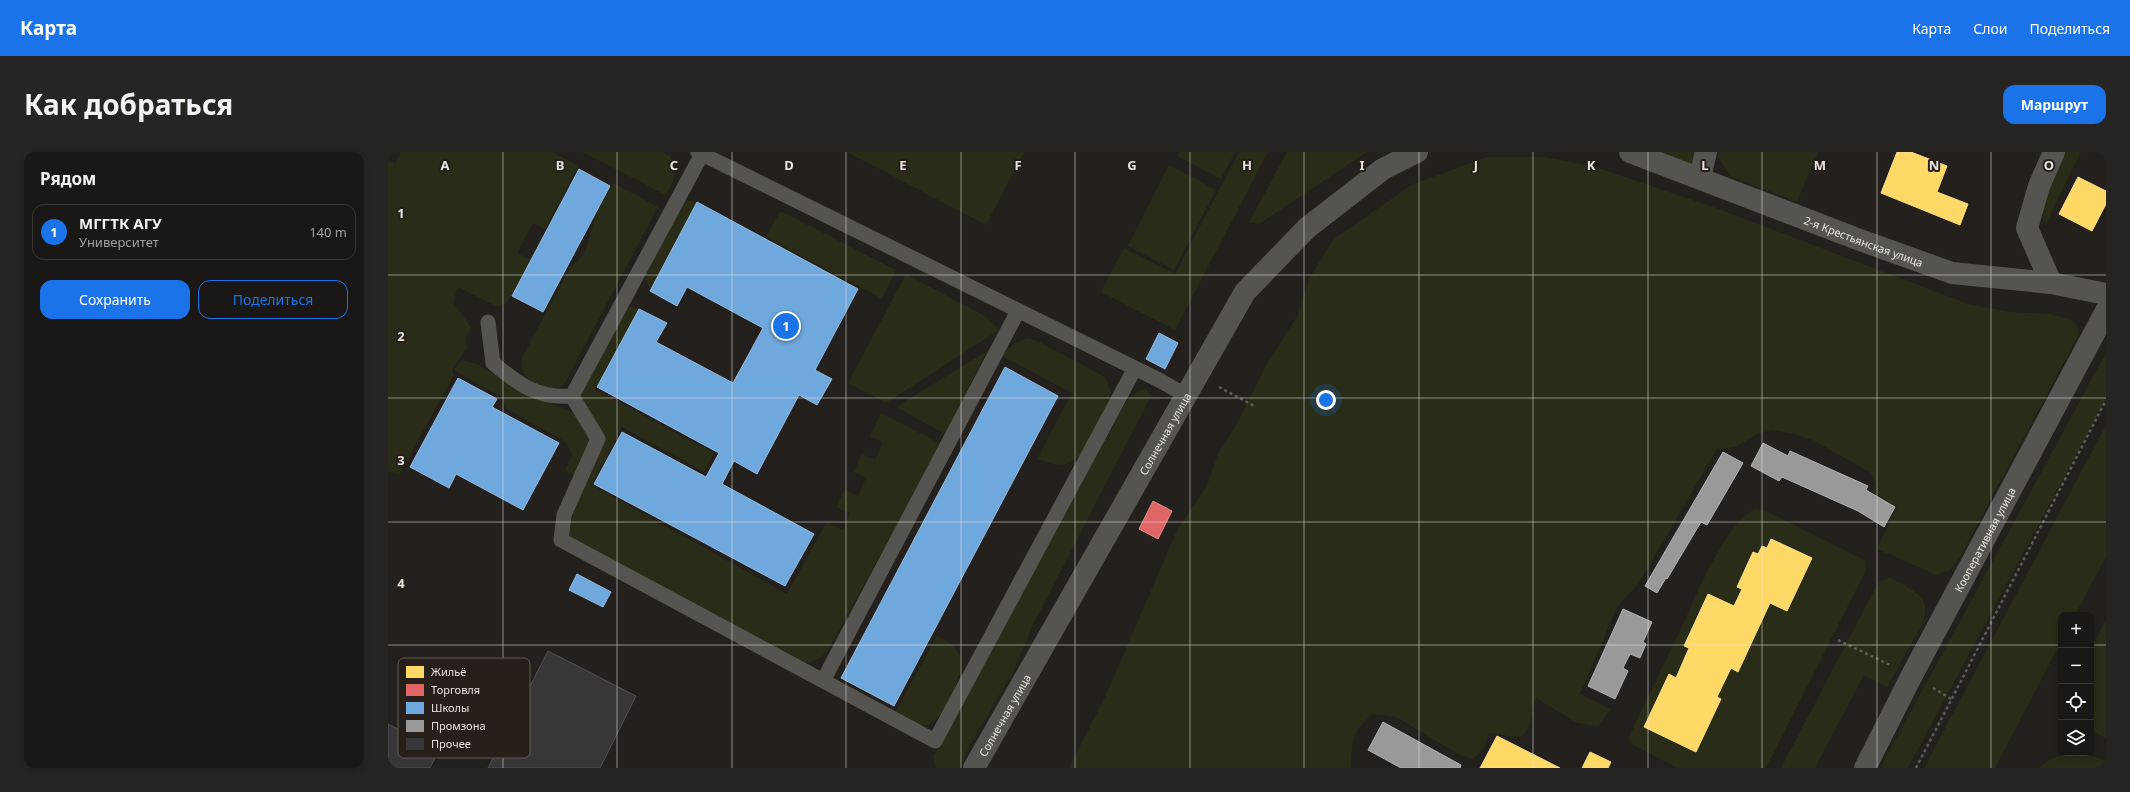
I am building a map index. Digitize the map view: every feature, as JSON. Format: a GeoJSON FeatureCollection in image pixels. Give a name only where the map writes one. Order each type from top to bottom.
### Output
{"type":"FeatureCollection","features":[{"type":"Feature","properties":{"kind":"street","name":"Солнечная улица"},"geometry":{"type":"LineString","coordinates":[[974,768],[1245,292],[1307,228],[1383,169],[1417,152]]}},
{"type":"Feature","properties":{"kind":"street","name":"2-я Крестьянская улица"},"geometry":{"type":"LineString","coordinates":[[1630,152],[1700,177],[1860,240],[1952,273],[2051,283],[2106,294]]}},
{"type":"Feature","properties":{"kind":"street"},"geometry":{"type":"LineString","coordinates":[[1700,177],[1706,152]]}},
{"type":"Feature","properties":{"kind":"street"},"geometry":{"type":"LineString","coordinates":[[2051,283],[2027,228],[2039,186],[2054,152]]}},
{"type":"Feature","properties":{"kind":"street","name":"Кооперативная улица"},"geometry":{"type":"LineString","coordinates":[[1865,768],[1912,675],[2106,311]]}},
{"type":"Feature","properties":{"kind":"lane"},"geometry":{"type":"LineString","coordinates":[[572,396],[700,153],[1135,368],[1187,396]]}},
{"type":"Feature","properties":{"kind":"lane"},"geometry":{"type":"LineString","coordinates":[[824,679],[1018,310]]}},
{"type":"Feature","properties":{"kind":"lane"},"geometry":{"type":"LineString","coordinates":[[488,322],[493,363],[517,383],[540,393],[555,398],[572,396]]}},
{"type":"Feature","properties":{"kind":"lane"},"geometry":{"type":"LineString","coordinates":[[572,396],[598,439],[564,515],[562,540],[824,679],[935,741],[1135,368]]}},
{"type":"Feature","properties":{"kind":"path"},"geometry":{"type":"LineString","coordinates":[[1216,386],[1256,407]]}},
{"type":"Feature","properties":{"kind":"path"},"geometry":{"type":"LineString","coordinates":[[1916,768],[2106,400]]}},
{"type":"Feature","properties":{"kind":"green space"},"geometry":{"type":"Polygon","coordinates":[[[401,152],[552,152],[578,166],[545,229],[533,223],[517,253],[531,260],[507,303],[498,307],[458,287],[453,302],[471,327],[466,337],[467,348],[452,370],[454,375],[399,475],[388,471],[388,161],[395,164],[401,152]]]}},
{"type":"Feature","properties":{"kind":"green space"},"geometry":{"type":"Polygon","coordinates":[[[582,152],[662,152],[670,156],[676,168],[673,181],[666,195],[582,152]]]}},
{"type":"Feature","properties":{"kind":"green space"},"geometry":{"type":"Polygon","coordinates":[[[847,152],[1024,152],[986,225],[847,152]]]}},
{"type":"Feature","properties":{"kind":"green space"},"geometry":{"type":"Polygon","coordinates":[[[1179,152],[1235,152],[1221,179],[1177,156],[1179,152]]]}},
{"type":"Feature","properties":{"kind":"green space"},"geometry":{"type":"Polygon","coordinates":[[[1239,152],[1268,152],[1175,330],[1101,292],[1124,248],[1175,274],[1239,152]]]}},
{"type":"Feature","properties":{"kind":"green space"},"geometry":{"type":"Polygon","coordinates":[[[1287,152],[1367,152],[1259,224],[1249,222],[1287,152]]]}},
{"type":"Feature","properties":{"kind":"green space"},"geometry":{"type":"Polygon","coordinates":[[[1657,152],[1696,152],[1691,166],[1657,152]]]}},
{"type":"Feature","properties":{"kind":"green space"},"geometry":{"type":"Polygon","coordinates":[[[1719,152],[1818,152],[1797,202],[1730,176],[1718,157],[1719,152]]]}},
{"type":"Feature","properties":{"kind":"green space"},"geometry":{"type":"Polygon","coordinates":[[[2061,152],[2081,152],[2045,226],[2041,199],[2061,152]]]}},
{"type":"Feature","properties":{"kind":"green space"},"geometry":{"type":"Polygon","coordinates":[[[1487,157],[1545,157],[1596,167],[1716,208],[1968,304],[2011,312],[2051,314],[2072,320],[2077,325],[2079,334],[1960,557],[1949,571],[1937,575],[1877,549],[1897,506],[1872,492],[1875,485],[1871,473],[1815,441],[1795,434],[1772,430],[1757,434],[1736,447],[1717,449],[1639,583],[1617,607],[1580,694],[1611,709],[1598,726],[1577,723],[1536,698],[1529,727],[1521,737],[1488,733],[1485,747],[1473,759],[1460,755],[1396,717],[1374,714],[1366,720],[1354,737],[1351,768],[1069,768],[1106,695],[1178,528],[1206,488],[1218,454],[1239,420],[1267,364],[1298,315],[1309,279],[1333,240],[1411,185],[1487,157]]]}},
{"type":"Feature","properties":{"kind":"green space"},"geometry":{"type":"Polygon","coordinates":[[[1169,165],[1216,190],[1174,270],[1128,246],[1169,165]]]}},
{"type":"Feature","properties":{"kind":"green space"},"geometry":{"type":"Polygon","coordinates":[[[613,183],[658,207],[565,382],[563,385],[556,388],[549,389],[541,387],[534,384],[524,372],[522,364],[523,356],[569,269],[585,251],[597,215],[613,183]]]}},
{"type":"Feature","properties":{"kind":"green space"},"geometry":{"type":"Polygon","coordinates":[[[687,200],[697,202],[650,289],[645,273],[684,202],[687,200]]]}},
{"type":"Feature","properties":{"kind":"green space"},"geometry":{"type":"Polygon","coordinates":[[[780,211],[896,270],[882,299],[766,237],[780,211]]]}},
{"type":"Feature","properties":{"kind":"green space"},"geometry":{"type":"Polygon","coordinates":[[[906,274],[985,316],[999,330],[886,403],[848,383],[906,274]]]}},
{"type":"Feature","properties":{"kind":"green space"},"geometry":{"type":"Polygon","coordinates":[[[627,306],[639,308],[595,389],[714,453],[704,472],[622,427],[592,485],[787,594],[826,523],[843,530],[850,513],[836,507],[844,490],[858,496],[866,478],[854,472],[862,454],[875,460],[883,442],[870,436],[881,413],[939,443],[929,467],[829,648],[824,655],[818,659],[811,662],[802,663],[565,539],[566,519],[584,480],[565,470],[572,455],[566,442],[505,408],[502,398],[454,370],[461,360],[477,364],[544,400],[573,413],[584,410],[577,397],[627,306]]]}},
{"type":"Feature","properties":{"kind":"green space"},"geometry":{"type":"Polygon","coordinates":[[[1029,338],[1040,342],[1105,377],[1111,392],[1108,404],[1089,442],[1079,457],[1063,465],[1037,459],[1072,393],[1002,356],[1014,344],[1029,338]]]}},
{"type":"Feature","properties":{"kind":"green space"},"geometry":{"type":"Polygon","coordinates":[[[987,351],[945,434],[896,407],[987,351]]]}},
{"type":"Feature","properties":{"kind":"green space"},"geometry":{"type":"Polygon","coordinates":[[[2106,353],[2106,399],[1908,768],[1880,768],[2106,353]]]}},
{"type":"Feature","properties":{"kind":"green space"},"geometry":{"type":"Polygon","coordinates":[[[1146,389],[1150,394],[1150,398],[1034,623],[1013,672],[970,745],[960,768],[936,768],[933,757],[1126,402],[1138,391],[1146,389]]]}},
{"type":"Feature","properties":{"kind":"green space"},"geometry":{"type":"Polygon","coordinates":[[[2106,425],[2106,557],[2077,612],[2058,612],[2058,648],[1995,768],[1924,768],[2106,425]]]}},
{"type":"Feature","properties":{"kind":"green space"},"geometry":{"type":"Polygon","coordinates":[[[1755,509],[1764,510],[1866,561],[1865,572],[1766,768],[1677,768],[1630,743],[1629,737],[1721,546],[1732,530],[1743,518],[1755,509]]]}},
{"type":"Feature","properties":{"kind":"green space"},"geometry":{"type":"Polygon","coordinates":[[[1890,578],[1905,585],[1915,592],[1923,600],[1925,608],[1924,621],[1887,687],[1864,675],[1815,768],[1781,768],[1877,585],[1882,580],[1890,578]]]}},
{"type":"Feature","properties":{"kind":"green space"},"geometry":{"type":"Polygon","coordinates":[[[2106,620],[2106,738],[2094,732],[2094,642],[2106,620]]]}},
{"type":"Feature","properties":{"kind":"green space"},"geometry":{"type":"Polygon","coordinates":[[[937,636],[951,644],[958,652],[961,663],[960,673],[952,695],[940,715],[934,722],[927,725],[919,725],[910,722],[895,713],[937,636]]]}},
{"type":"Feature","properties":{"kind":"green space"},"geometry":{"type":"Polygon","coordinates":[[[2060,756],[2092,756],[2106,761],[2106,768],[2039,768],[2054,758],[2060,756]]]}},
{"type":"Feature","properties":{"kind":"building: Жильё"},"geometry":{"type":"Polygon","coordinates":[[[1897,152],[1911,152],[1947,166],[1937,192],[1968,204],[1960,225],[1881,193],[1897,152]]]}},
{"type":"Feature","properties":{"kind":"building: Жильё"},"geometry":{"type":"Polygon","coordinates":[[[2078,177],[2106,191],[2106,204],[2092,231],[2059,214],[2078,177]]]}},
{"type":"Feature","properties":{"kind":"building: Жильё"},"geometry":{"type":"Polygon","coordinates":[[[1771,539],[1812,558],[1787,611],[1770,603],[1738,672],[1731,668],[1717,697],[1721,699],[1696,752],[1644,727],[1669,674],[1676,678],[1689,648],[1684,646],[1708,594],[1734,606],[1742,589],[1737,587],[1753,552],[1758,554],[1762,546],[1767,548],[1771,539]]]}},
{"type":"Feature","properties":{"kind":"building: Жильё"},"geometry":{"type":"Polygon","coordinates":[[[1497,736],[1560,768],[1480,768],[1497,736]]]}},
{"type":"Feature","properties":{"kind":"building: Жильё"},"geometry":{"type":"Polygon","coordinates":[[[1590,752],[1611,762],[1608,768],[1582,768],[1590,752]]]}},
{"type":"Feature","properties":{"kind":"building: Торговля"},"geometry":{"type":"Polygon","coordinates":[[[1153,501],[1172,511],[1158,539],[1139,529],[1153,501]]]}},
{"type":"Feature","properties":{"kind":"building: Школы"},"geometry":{"type":"Polygon","coordinates":[[[579,169],[610,186],[543,312],[512,296],[579,169]]]}},
{"type":"Feature","properties":{"kind":"building: Школы"},"geometry":{"type":"Polygon","coordinates":[[[697,202],[858,289],[815,370],[832,379],[817,405],[799,395],[757,474],[734,461],[722,484],[814,534],[785,586],[594,484],[622,432],[706,477],[719,453],[597,387],[639,309],[667,323],[656,342],[733,383],[763,328],[687,287],[677,306],[650,291],[697,202]]]}},
{"type":"Feature","properties":{"kind":"building: Школы"},"geometry":{"type":"Polygon","coordinates":[[[1159,333],[1178,343],[1165,369],[1146,359],[1159,333]]]}},
{"type":"Feature","properties":{"kind":"building: Школы"},"geometry":{"type":"Polygon","coordinates":[[[1005,367],[1058,396],[894,706],[841,678],[1005,367]]]}},
{"type":"Feature","properties":{"kind":"building: Школы"},"geometry":{"type":"Polygon","coordinates":[[[458,378],[497,399],[492,407],[559,443],[523,510],[456,474],[449,488],[410,467],[458,378]]]}},
{"type":"Feature","properties":{"kind":"building: Школы"},"geometry":{"type":"Polygon","coordinates":[[[577,574],[611,592],[603,607],[569,590],[577,574]]]}},
{"type":"Feature","properties":{"kind":"building: Промзона"},"geometry":{"type":"Polygon","coordinates":[[[1763,443],[1788,456],[1790,451],[1868,486],[1866,490],[1895,507],[1884,527],[1858,511],[1782,477],[1779,481],[1751,466],[1763,443]]]}},
{"type":"Feature","properties":{"kind":"building: Промзона"},"geometry":{"type":"Polygon","coordinates":[[[1723,452],[1743,463],[1707,525],[1701,522],[1657,593],[1645,586],[1723,452]]]}},
{"type":"Feature","properties":{"kind":"building: Промзона"},"geometry":{"type":"Polygon","coordinates":[[[1623,609],[1652,622],[1643,642],[1646,644],[1640,658],[1630,654],[1623,668],[1628,671],[1615,699],[1588,686],[1623,609]]]}},
{"type":"Feature","properties":{"kind":"building: Промзона"},"geometry":{"type":"Polygon","coordinates":[[[1383,722],[1461,765],[1460,768],[1401,768],[1368,750],[1383,722]]]}},
{"type":"Feature","properties":{"kind":"building: Прочее"},"geometry":{"type":"Polygon","coordinates":[[[548,651],[636,696],[600,768],[488,768],[493,758],[530,758],[530,686],[548,651]]]}},
{"type":"Feature","properties":{"kind":"building: Прочее"},"geometry":{"type":"Polygon","coordinates":[[[388,724],[398,729],[398,758],[435,758],[430,768],[388,768],[388,724]]]}},
{"type":"Feature","properties":{"kind":"place","name":"МГГТК АГУ"},"geometry":{"type":"Point","coordinates":[786,326]}}]}
